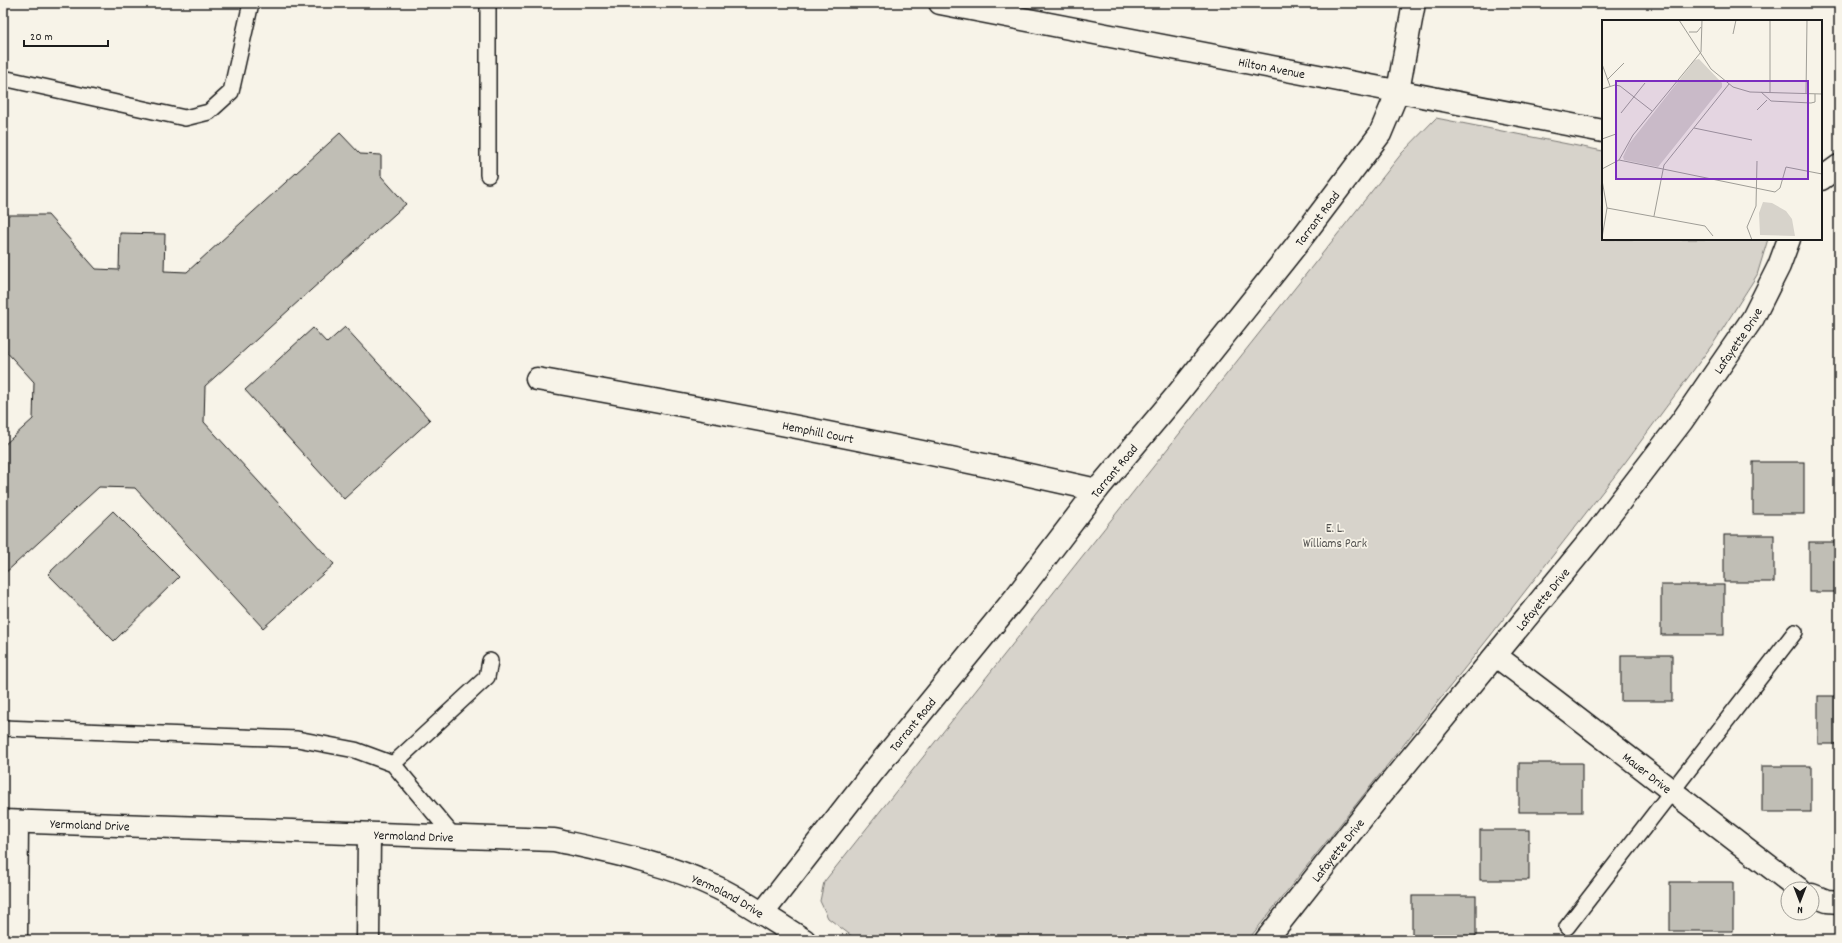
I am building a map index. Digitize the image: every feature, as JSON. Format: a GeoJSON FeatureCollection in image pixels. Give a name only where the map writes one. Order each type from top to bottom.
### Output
{"type":"FeatureCollection","features":[{"type":"Feature","properties":{"kind":"street","name":"Hilton Avenue"},"geometry":{"type":"LineString","coordinates":[[940,3],[1602,131]]}},
{"type":"Feature","properties":{"kind":"street","name":"Tarrant Road"},"geometry":{"type":"LineString","coordinates":[[762,914],[872,773],[1014,598],[1097,490],[1289,254],[1380,134],[1398,91],[1414,3]]}},
{"type":"Feature","properties":{"kind":"street"},"geometry":{"type":"LineString","coordinates":[[1822,178],[1839,166]]}},
{"type":"Feature","properties":{"kind":"street","name":"Lafayette Drive"},"geometry":{"type":"LineString","coordinates":[[1266,940],[1378,798],[1596,533],[1682,421],[1753,318],[1779,266],[1789,240]]}},
{"type":"Feature","properties":{"kind":"street","name":"Hemphill Court"},"geometry":{"type":"LineString","coordinates":[[538,379],[698,407],[959,459],[1097,490]]}},
{"type":"Feature","properties":{"kind":"street","name":"Mauer Drive"},"geometry":{"type":"LineString","coordinates":[[1496,656],[1580,718],[1789,881]]}},
{"type":"Feature","properties":{"kind":"street"},"geometry":{"type":"LineString","coordinates":[[10,822],[16,940]]}},
{"type":"Feature","properties":{"kind":"street","name":"Yermoland Drive"},"geometry":{"type":"LineString","coordinates":[[10,822],[455,838],[554,840],[613,853],[682,872],[718,888],[804,940]]}},
{"type":"Feature","properties":{"kind":"street"},"geometry":{"type":"LineString","coordinates":[[368,940],[369,835]]}},
{"type":"Feature","properties":{"kind":"street"},"geometry":{"type":"LineString","coordinates":[[1820,898],[1826,901],[1839,902]]}},
{"type":"Feature","properties":{"kind":"lane"},"geometry":{"type":"LineString","coordinates":[[3,78],[185,118],[209,112],[230,92],[251,3]]}},
{"type":"Feature","properties":{"kind":"lane"},"geometry":{"type":"LineString","coordinates":[[488,3],[488,175]]}},
{"type":"Feature","properties":{"kind":"lane"},"geometry":{"type":"LineString","coordinates":[[1567,927],[1794,632]]}},
{"type":"Feature","properties":{"kind":"lane"},"geometry":{"type":"LineString","coordinates":[[393,764],[488,677],[490,661]]}},
{"type":"Feature","properties":{"kind":"lane"},"geometry":{"type":"LineString","coordinates":[[3,728],[297,739],[355,750],[393,764],[455,838]]}},
{"type":"Feature","properties":{"kind":"green space","name":"E. L. Williams Park"},"geometry":{"type":"Polygon","coordinates":[[[1436,118],[1602,151],[1602,240],[1768,240],[1757,275],[1715,341],[1624,464],[1491,635],[1248,940],[857,940],[828,918],[820,901],[824,882],[1402,153],[1436,118]]]}},
{"type":"Feature","properties":{"kind":"building"},"geometry":{"type":"Polygon","coordinates":[[[340,133],[360,154],[381,155],[381,176],[406,204],[205,386],[204,422],[334,564],[263,628],[135,488],[99,487],[3,575],[3,446],[33,419],[34,382],[3,348],[3,208],[9,215],[48,215],[96,269],[119,270],[120,233],[165,234],[164,271],[187,272],[340,133]]]}},
{"type":"Feature","properties":{"kind":"building"},"geometry":{"type":"Polygon","coordinates":[[[345,327],[430,420],[344,499],[245,390],[313,328],[327,343],[345,327]]]}},
{"type":"Feature","properties":{"kind":"building"},"geometry":{"type":"Polygon","coordinates":[[[1753,462],[1804,462],[1804,514],[1753,514],[1753,462]]]}},
{"type":"Feature","properties":{"kind":"building"},"geometry":{"type":"Polygon","coordinates":[[[113,511],[179,577],[114,641],[48,574],[113,511]]]}},
{"type":"Feature","properties":{"kind":"building"},"geometry":{"type":"Polygon","coordinates":[[[1724,535],[1774,535],[1774,582],[1724,582],[1724,535]]]}},
{"type":"Feature","properties":{"kind":"building"},"geometry":{"type":"Polygon","coordinates":[[[1809,542],[1839,542],[1839,592],[1809,592],[1809,542]]]}},
{"type":"Feature","properties":{"kind":"building"},"geometry":{"type":"Polygon","coordinates":[[[1661,585],[1724,585],[1724,635],[1661,635],[1661,585]]]}},
{"type":"Feature","properties":{"kind":"building"},"geometry":{"type":"Polygon","coordinates":[[[1621,655],[1672,655],[1672,701],[1621,701],[1621,655]]]}},
{"type":"Feature","properties":{"kind":"building"},"geometry":{"type":"Polygon","coordinates":[[[1818,696],[1839,696],[1839,744],[1818,744],[1818,696]]]}},
{"type":"Feature","properties":{"kind":"building"},"geometry":{"type":"Polygon","coordinates":[[[1519,763],[1582,763],[1582,812],[1519,812],[1519,763]]]}},
{"type":"Feature","properties":{"kind":"building"},"geometry":{"type":"Polygon","coordinates":[[[1762,766],[1811,766],[1811,812],[1762,812],[1762,766]]]}},
{"type":"Feature","properties":{"kind":"building"},"geometry":{"type":"Polygon","coordinates":[[[1480,830],[1529,830],[1529,880],[1480,880],[1480,830]]]}},
{"type":"Feature","properties":{"kind":"building"},"geometry":{"type":"Polygon","coordinates":[[[1670,882],[1733,882],[1733,931],[1670,931],[1670,882]]]}},
{"type":"Feature","properties":{"kind":"building"},"geometry":{"type":"Polygon","coordinates":[[[1412,896],[1476,896],[1476,940],[1412,940],[1412,896]]]}},
{"type":"Feature","properties":{"kind":"building"},"geometry":{"type":"Polygon","coordinates":[[[1736,936],[1799,936],[1799,940],[1736,940],[1736,936]]]}}]}
